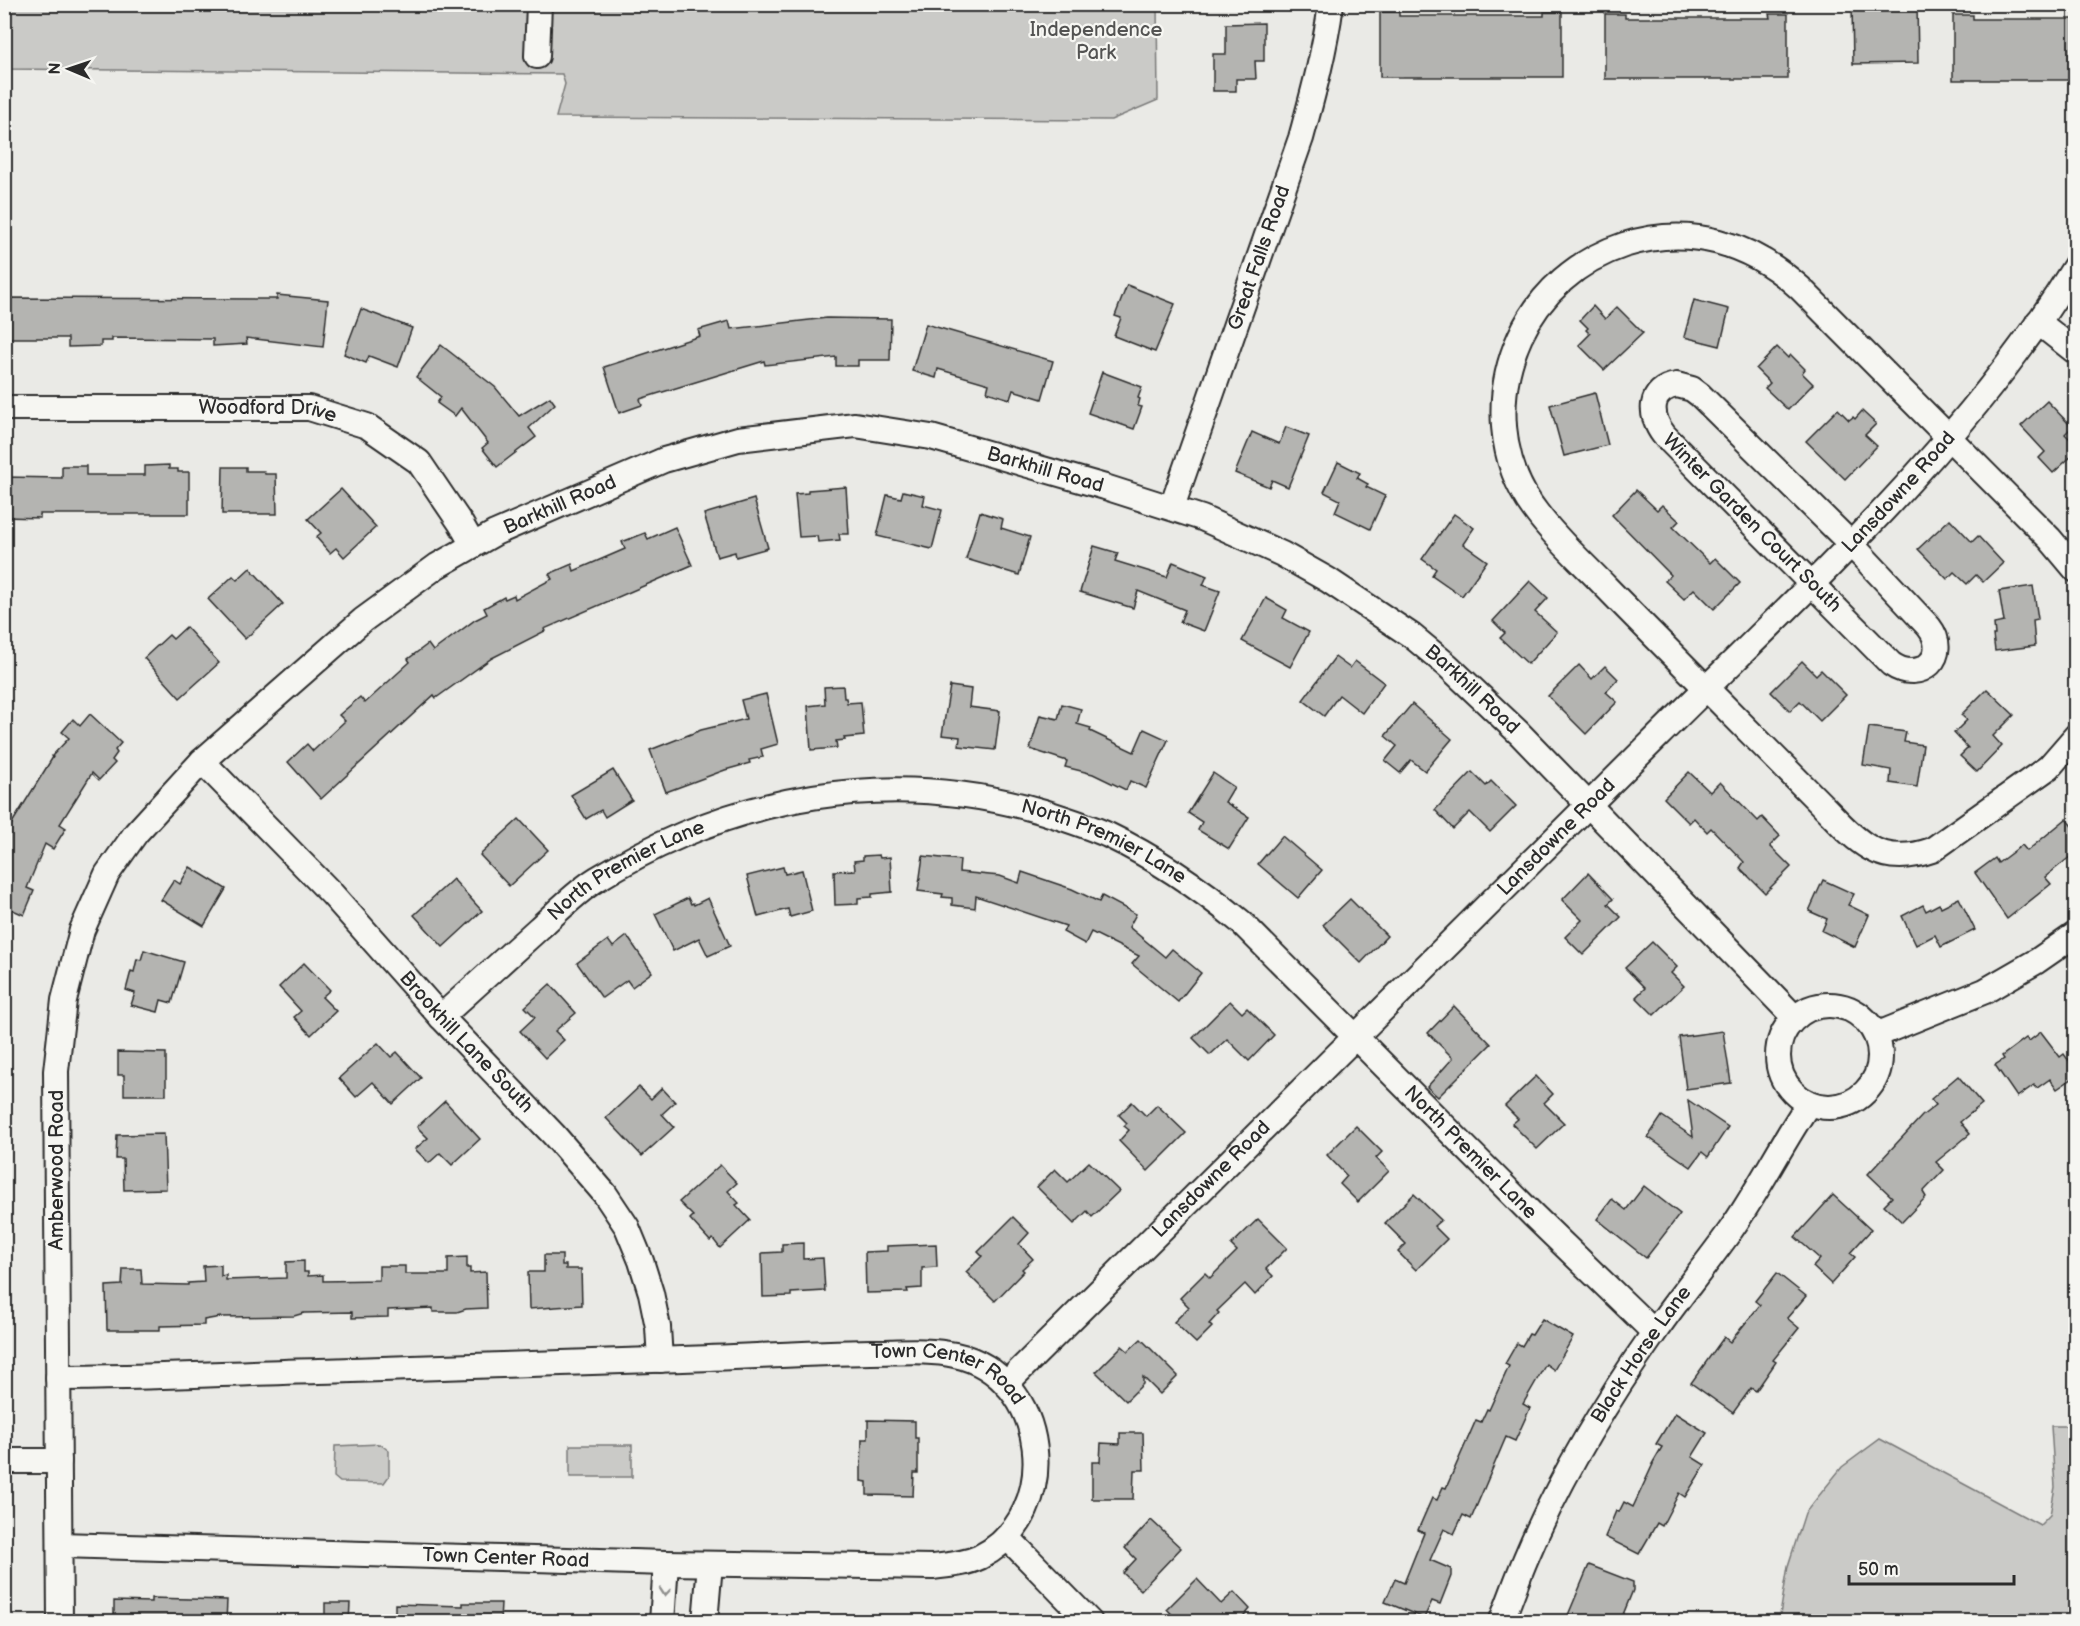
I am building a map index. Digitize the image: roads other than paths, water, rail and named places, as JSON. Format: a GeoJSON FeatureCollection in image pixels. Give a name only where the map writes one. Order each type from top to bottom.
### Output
{"type":"FeatureCollection","features":[{"type":"Feature","properties":{"kind":"street"},"geometry":{"type":"LineString","coordinates":[[537,56],[539,4]]}},
{"type":"Feature","properties":{"kind":"street","name":"Great Falls Road"},"geometry":{"type":"LineString","coordinates":[[1172,507],[1300,138],[1318,77],[1331,4]]}},
{"type":"Feature","properties":{"kind":"street"},"geometry":{"type":"LineString","coordinates":[[2076,570],[2050,539],[1782,271],[1756,255],[1735,246],[1687,236],[1638,241],[1591,260],[1568,275],[1530,315],[1509,364],[1504,389],[1504,430],[1516,477],[1536,513],[1685,669],[1857,838],[1874,850],[1909,856],[1932,850],[2049,767],[2076,736]]}},
{"type":"Feature","properties":{"kind":"street","name":"Lansdowne Road"},"geometry":{"type":"LineString","coordinates":[[1006,1384],[1852,545],[1949,438],[1997,378],[2076,265]]}},
{"type":"Feature","properties":{"kind":"street"},"geometry":{"type":"LineString","coordinates":[[2038,322],[2076,352]]}},
{"type":"Feature","properties":{"kind":"street","name":"Winter Garden Court South"},"geometry":{"type":"LineString","coordinates":[[1677,385],[1692,389],[1700,395],[1852,545],[1934,634],[1937,648],[1935,656],[1919,671],[1910,672],[1898,669],[1664,435],[1653,419],[1654,401],[1659,394],[1670,386],[1677,385]]}},
{"type":"Feature","properties":{"kind":"street","name":"Woodford Drive"},"geometry":{"type":"LineString","coordinates":[[4,408],[309,408],[367,426],[419,462],[473,545]]}},
{"type":"Feature","properties":{"kind":"street","name":"Barkhill Road"},"geometry":{"type":"LineString","coordinates":[[202,761],[363,620],[437,566],[516,524],[663,460],[738,439],[855,425],[931,437],[1172,507],[1282,554],[1377,611],[1447,665],[1518,733],[1795,1018]]}},
{"type":"Feature","properties":{"kind":"street","name":"Brookhill Lane South"},"geometry":{"type":"LineString","coordinates":[[202,761],[332,894],[441,1017],[554,1135],[605,1194],[627,1227],[641,1261],[658,1327],[660,1360]]}},
{"type":"Feature","properties":{"kind":"street","name":"Amberwood Road"},"geometry":{"type":"LineString","coordinates":[[60,1622],[56,1071],[64,1000],[82,930],[107,874],[136,833],[202,761]]}},
{"type":"Feature","properties":{"kind":"street","name":"North Premier Lane"},"geometry":{"type":"LineString","coordinates":[[441,1017],[595,880],[699,827],[749,810],[789,800],[843,792],[903,789],[961,794],[1013,803],[1107,835],[1150,857],[1209,896],[1241,922],[1534,1216],[1654,1332]]}},
{"type":"Feature","properties":{"kind":"street"},"geometry":{"type":"LineString","coordinates":[[1876,1035],[1985,991],[2037,961],[2076,934]]}},
{"type":"Feature","properties":{"kind":"street"},"geometry":{"type":"LineString","coordinates":[[1825,1005],[1851,1010],[1861,1016],[1876,1035],[1880,1058],[1878,1072],[1869,1088],[1860,1097],[1844,1105],[1821,1107],[1809,1103],[1790,1089],[1781,1072],[1778,1061],[1781,1039],[1795,1018],[1812,1008],[1825,1005]]}},
{"type":"Feature","properties":{"kind":"street","name":"Black Horse Lane"},"geometry":{"type":"LineString","coordinates":[[1502,1622],[1526,1558],[1548,1509],[1613,1394],[1654,1332],[1731,1229],[1809,1103]]}},
{"type":"Feature","properties":{"kind":"street","name":"Town Center Road"},"geometry":{"type":"LineString","coordinates":[[58,1378],[851,1352],[938,1352],[959,1355],[973,1361],[1006,1384],[1027,1415],[1033,1432],[1037,1460],[1031,1493],[1020,1519],[1007,1537],[980,1557],[963,1563],[933,1567],[666,1563],[60,1545]]}},
{"type":"Feature","properties":{"kind":"street"},"geometry":{"type":"LineString","coordinates":[[4,1461],[58,1461]]}},
{"type":"Feature","properties":{"kind":"street"},"geometry":{"type":"LineString","coordinates":[[1007,1537],[1090,1622]]}},
{"type":"Feature","properties":{"kind":"street"},"geometry":{"type":"LineString","coordinates":[[662,1622],[666,1563]]}},
{"type":"Feature","properties":{"kind":"street"},"geometry":{"type":"LineString","coordinates":[[705,1622],[710,1564]]}},
{"type":"Feature","properties":{"kind":"park label","name":"Independence Park"},"geometry":{"type":"Point","coordinates":[1096,42]}}]}
